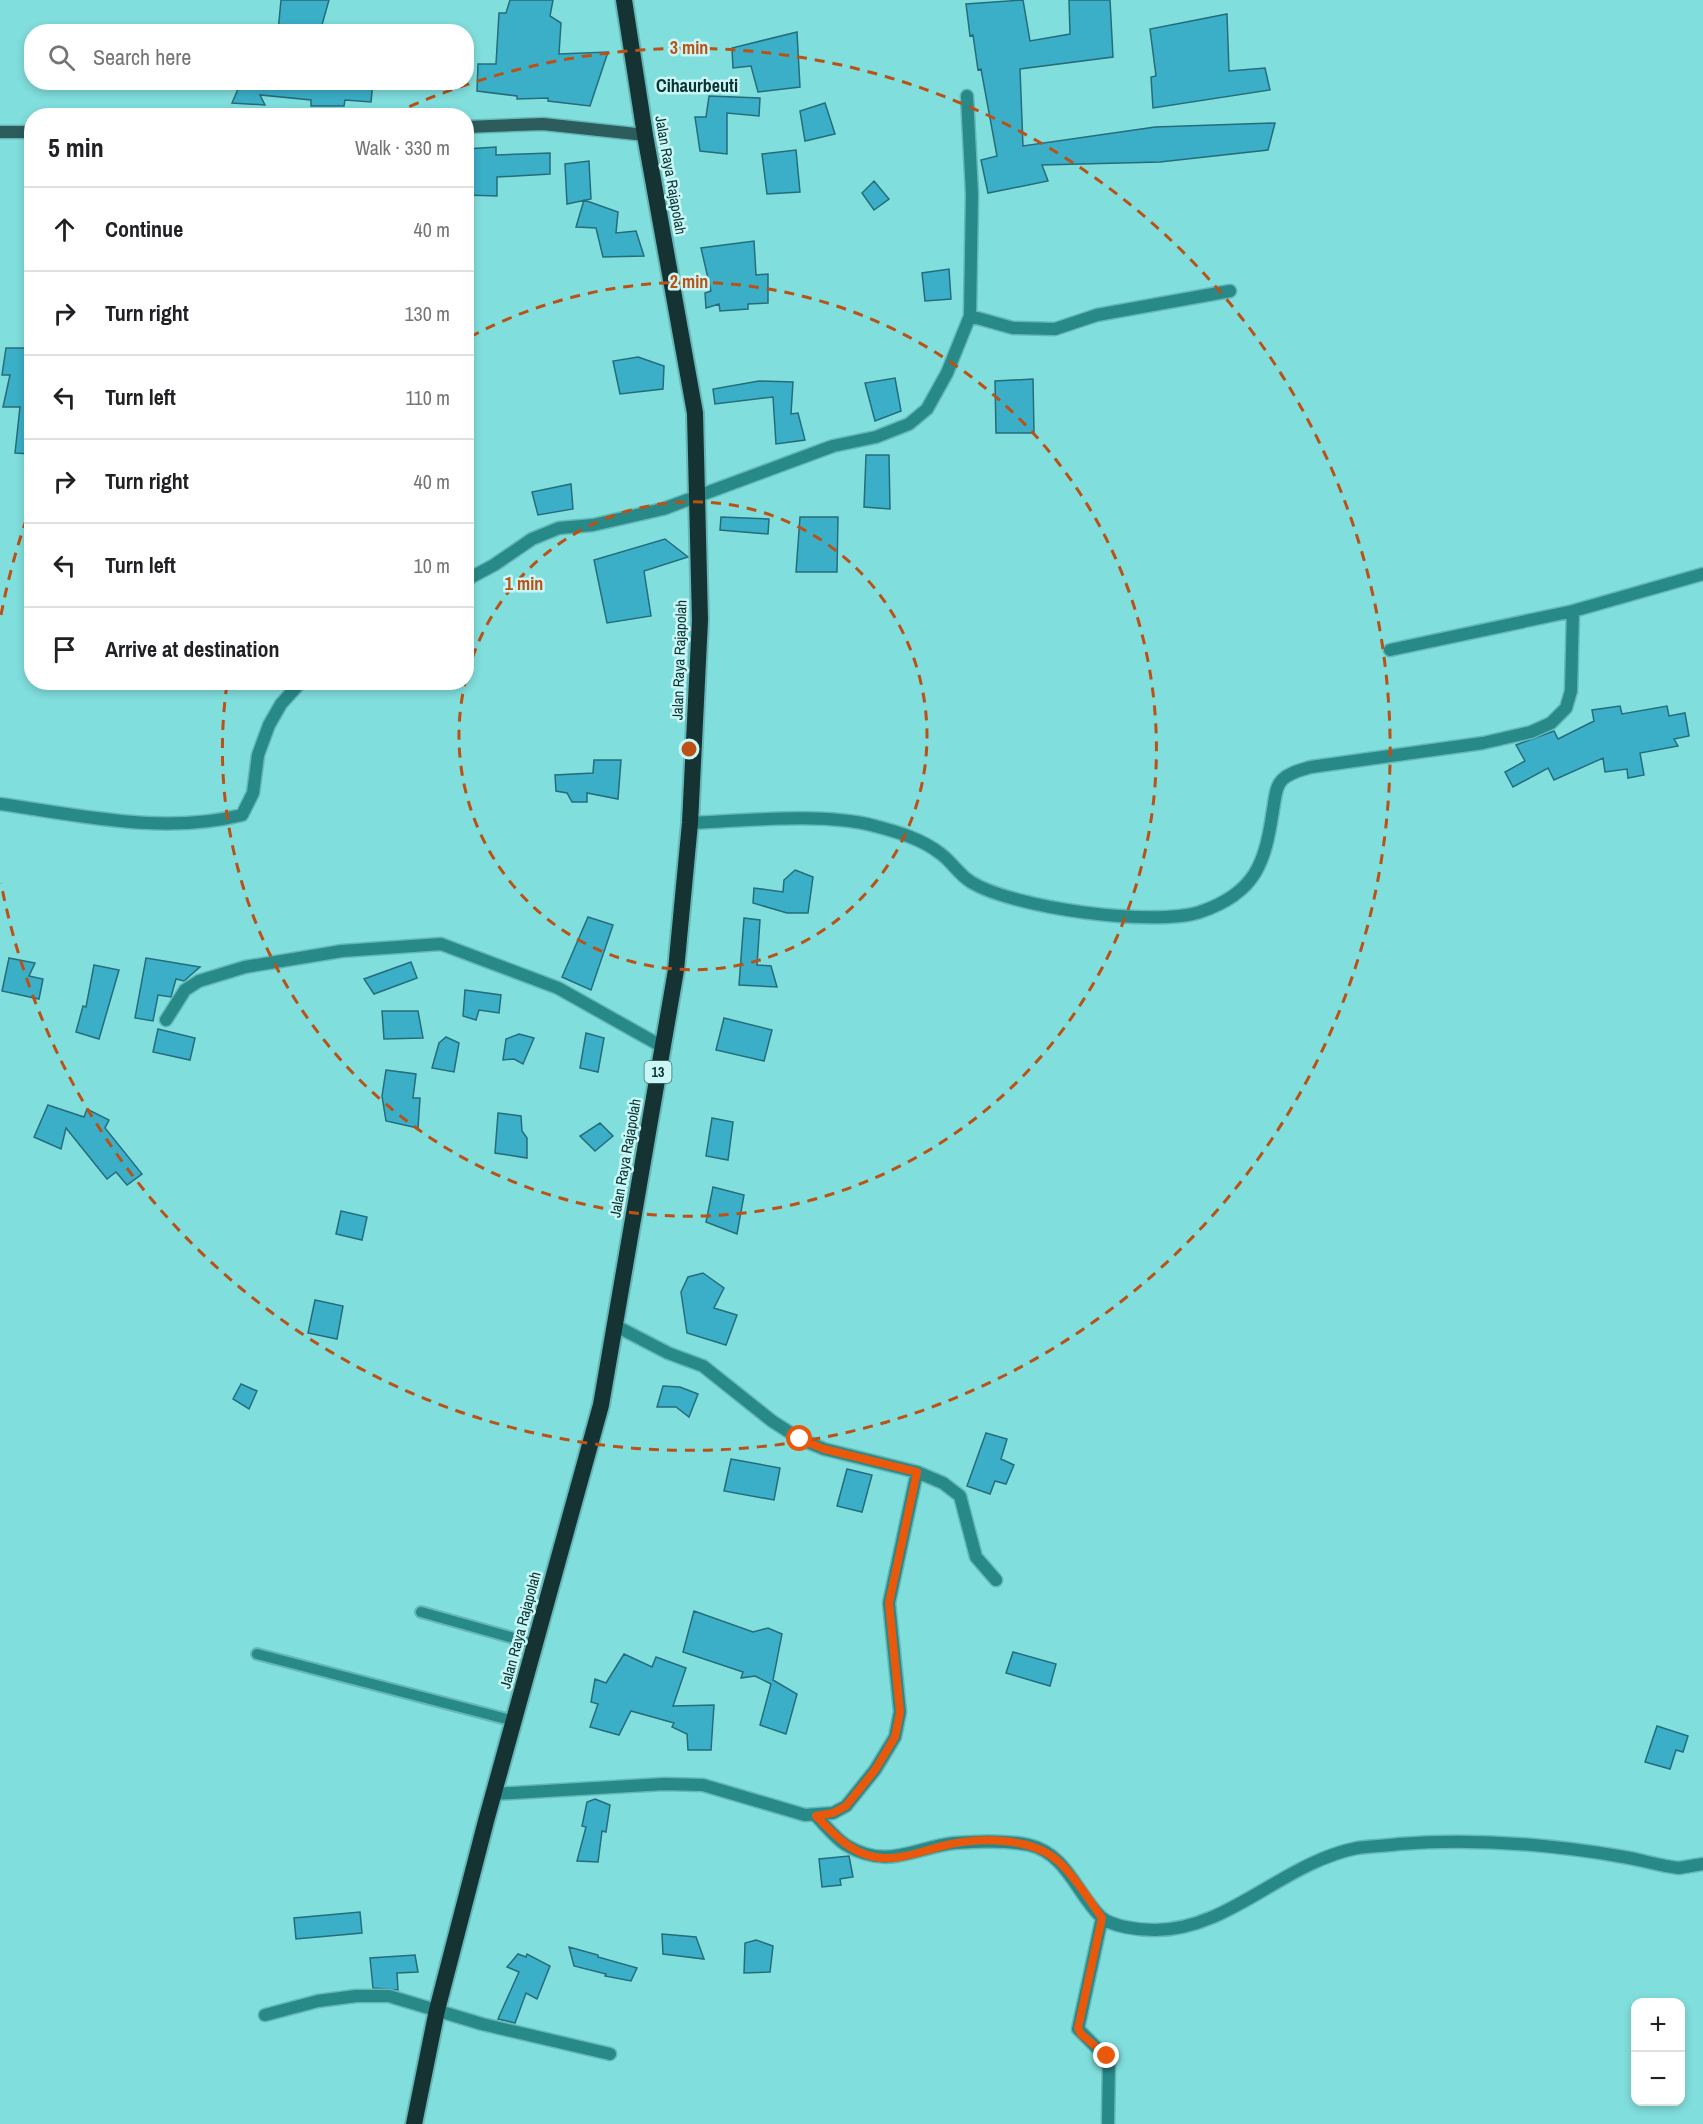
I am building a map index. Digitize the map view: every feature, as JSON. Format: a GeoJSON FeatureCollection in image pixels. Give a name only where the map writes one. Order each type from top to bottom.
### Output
{"type":"FeatureCollection","features":[{"type":"Feature","properties":{"kind":"highway","name":"Jalan Raya Rajapolah"},"geometry":{"type":"LineString","coordinates":[[414,2124],[437,2012],[494,1794],[601,1405],[676,970],[690,823],[700,620],[695,413],[645,135],[624,0]]}},
{"type":"Feature","properties":{"kind":"main road"},"geometry":{"type":"LineString","coordinates":[[474,127],[543,124],[645,135]]}},
{"type":"Feature","properties":{"kind":"main road"},"geometry":{"type":"LineString","coordinates":[[0,132],[24,132]]}},
{"type":"Feature","properties":{"kind":"street"},"geometry":{"type":"LineString","coordinates":[[474,576],[494,566],[532,539],[559,528],[621,520],[698,497],[833,446],[876,437],[909,424],[927,409],[947,373],[970,316],[972,194],[967,96]]}},
{"type":"Feature","properties":{"kind":"street"},"geometry":{"type":"LineString","coordinates":[[970,316],[1013,328],[1055,329],[1097,315],[1230,291]]}},
{"type":"Feature","properties":{"kind":"street"},"geometry":{"type":"LineString","coordinates":[[1390,650],[1573,611],[1703,574]]}},
{"type":"Feature","properties":{"kind":"street"},"geometry":{"type":"LineString","coordinates":[[690,823],[833,820],[873,825],[916,838],[941,854],[969,881],[995,893],[1022,901],[1132,918],[1175,918],[1228,900],[1251,882],[1264,859],[1280,782],[1292,773],[1311,767],[1482,743],[1531,732],[1551,723],[1566,708],[1571,691],[1573,611]]}},
{"type":"Feature","properties":{"kind":"street"},"geometry":{"type":"LineString","coordinates":[[0,804],[122,822],[217,821],[242,815],[253,793],[258,755],[269,725],[281,704],[294,690]]}},
{"type":"Feature","properties":{"kind":"street"},"geometry":{"type":"LineString","coordinates":[[165,1020],[185,990],[199,981],[245,967],[342,951],[441,944],[558,988],[663,1047]]}},
{"type":"Feature","properties":{"kind":"street"},"geometry":{"type":"LineString","coordinates":[[614,1325],[668,1353],[703,1366],[772,1421],[800,1439],[824,1449],[917,1472],[943,1484],[960,1497],[976,1557],[996,1580]]}},
{"type":"Feature","properties":{"kind":"street"},"geometry":{"type":"LineString","coordinates":[[494,1794],[664,1784],[703,1785],[788,1811],[816,1816],[833,1813],[846,1806],[875,1770],[895,1737],[900,1712],[889,1603],[917,1472]]}},
{"type":"Feature","properties":{"kind":"street"},"geometry":{"type":"LineString","coordinates":[[816,1816],[843,1844],[875,1857],[898,1858],[953,1844],[987,1842],[1031,1845],[1059,1862],[1102,1918],[1118,1925],[1153,1930],[1182,1928],[1210,1920],[1285,1876],[1317,1861],[1357,1848],[1436,1841],[1528,1843],[1679,1868],[1703,1864]]}},
{"type":"Feature","properties":{"kind":"street"},"geometry":{"type":"LineString","coordinates":[[1102,1918],[1078,2028],[1109,2060],[1108,2124]]}},
{"type":"Feature","properties":{"kind":"street"},"geometry":{"type":"LineString","coordinates":[[265,2015],[318,2001],[356,1996],[389,1996],[415,2002],[437,2012],[610,2054]]}},
{"type":"Feature","properties":{"kind":"lane"},"geometry":{"type":"LineString","coordinates":[[421,1612],[535,1644]]}},
{"type":"Feature","properties":{"kind":"lane"},"geometry":{"type":"LineString","coordinates":[[258,1654],[514,1721]]}},
{"type":"Feature","properties":{"kind":"building"},"geometry":{"type":"Polygon","coordinates":[[[281,0],[329,0],[322,24],[279,24],[281,0]]]}},
{"type":"Feature","properties":{"kind":"building"},"geometry":{"type":"Polygon","coordinates":[[[510,0],[553,0],[550,16],[561,23],[559,54],[608,52],[590,106],[548,101],[548,98],[517,99],[517,96],[477,91],[478,64],[496,64],[499,13],[506,13],[510,0]]]}},
{"type":"Feature","properties":{"kind":"building"},"geometry":{"type":"Polygon","coordinates":[[[1023,0],[1030,41],[1070,34],[1069,0],[1110,0],[1113,57],[1020,69],[1023,146],[1155,127],[1275,123],[1268,150],[1160,162],[1042,165],[1048,181],[988,193],[981,160],[997,156],[981,69],[978,70],[973,35],[970,36],[966,4],[1023,0]]]}},
{"type":"Feature","properties":{"kind":"building"},"geometry":{"type":"Polygon","coordinates":[[[1227,14],[1229,71],[1265,68],[1270,90],[1153,108],[1151,77],[1156,76],[1150,29],[1227,14]]]}},
{"type":"Feature","properties":{"kind":"building"},"geometry":{"type":"Polygon","coordinates":[[[797,32],[800,87],[758,92],[751,66],[733,68],[732,48],[797,32]]]}},
{"type":"Feature","properties":{"kind":"building"},"geometry":{"type":"Polygon","coordinates":[[[238,90],[372,90],[371,102],[345,100],[344,106],[311,106],[311,100],[260,95],[265,105],[232,103],[238,90]]]}},
{"type":"Feature","properties":{"kind":"building"},"geometry":{"type":"Polygon","coordinates":[[[709,96],[760,98],[759,116],[727,113],[727,154],[700,151],[695,117],[706,117],[709,96]]]}},
{"type":"Feature","properties":{"kind":"building"},"geometry":{"type":"Polygon","coordinates":[[[825,103],[835,134],[805,141],[800,111],[825,103]]]}},
{"type":"Feature","properties":{"kind":"building"},"geometry":{"type":"Polygon","coordinates":[[[496,147],[496,155],[550,153],[550,174],[497,177],[497,196],[474,195],[474,148],[496,147]]]}},
{"type":"Feature","properties":{"kind":"building"},"geometry":{"type":"Polygon","coordinates":[[[796,150],[800,192],[767,194],[762,154],[796,150]]]}},
{"type":"Feature","properties":{"kind":"building"},"geometry":{"type":"Polygon","coordinates":[[[589,161],[591,199],[567,204],[565,164],[589,161]]]}},
{"type":"Feature","properties":{"kind":"building"},"geometry":{"type":"Polygon","coordinates":[[[874,181],[889,199],[874,210],[862,193],[874,181]]]}},
{"type":"Feature","properties":{"kind":"building"},"geometry":{"type":"Polygon","coordinates":[[[584,200],[618,212],[616,233],[636,231],[644,256],[603,257],[596,228],[576,227],[584,200]]]}},
{"type":"Feature","properties":{"kind":"building"},"geometry":{"type":"Polygon","coordinates":[[[754,241],[756,275],[768,274],[768,303],[748,304],[748,309],[720,311],[719,304],[706,308],[705,293],[711,291],[701,248],[754,241]]]}},
{"type":"Feature","properties":{"kind":"building"},"geometry":{"type":"Polygon","coordinates":[[[949,269],[951,299],[925,301],[922,273],[949,269]]]}},
{"type":"Feature","properties":{"kind":"building"},"geometry":{"type":"Polygon","coordinates":[[[6,348],[24,348],[24,454],[15,453],[20,407],[3,407],[10,375],[2,375],[6,348]]]}},
{"type":"Feature","properties":{"kind":"building"},"geometry":{"type":"Polygon","coordinates":[[[638,357],[664,366],[663,389],[620,394],[613,361],[638,357]]]}},
{"type":"Feature","properties":{"kind":"building"},"geometry":{"type":"Polygon","coordinates":[[[895,378],[901,411],[875,421],[865,383],[895,378]]]}},
{"type":"Feature","properties":{"kind":"building"},"geometry":{"type":"Polygon","coordinates":[[[1033,379],[1034,433],[996,433],[995,381],[1033,379]]]}},
{"type":"Feature","properties":{"kind":"building"},"geometry":{"type":"Polygon","coordinates":[[[759,381],[793,382],[791,414],[798,413],[805,440],[776,444],[773,397],[715,404],[713,389],[759,381]]]}},
{"type":"Feature","properties":{"kind":"building"},"geometry":{"type":"Polygon","coordinates":[[[866,455],[889,455],[890,509],[864,507],[866,455]]]}},
{"type":"Feature","properties":{"kind":"building"},"geometry":{"type":"Polygon","coordinates":[[[571,484],[573,509],[538,515],[532,492],[571,484]]]}},
{"type":"Feature","properties":{"kind":"building"},"geometry":{"type":"Polygon","coordinates":[[[721,517],[769,519],[768,534],[720,530],[721,517]]]}},
{"type":"Feature","properties":{"kind":"building"},"geometry":{"type":"Polygon","coordinates":[[[800,517],[838,517],[837,572],[796,572],[800,517]]]}},
{"type":"Feature","properties":{"kind":"building"},"geometry":{"type":"Polygon","coordinates":[[[665,539],[688,557],[644,571],[651,616],[607,623],[594,560],[665,539]]]}},
{"type":"Feature","properties":{"kind":"building"},"geometry":{"type":"Polygon","coordinates":[[[1620,706],[1622,714],[1667,706],[1669,716],[1685,713],[1689,736],[1674,739],[1678,746],[1640,753],[1644,775],[1628,778],[1627,769],[1605,772],[1603,758],[1554,780],[1548,768],[1513,787],[1505,772],[1525,761],[1516,745],[1554,731],[1558,739],[1594,721],[1592,710],[1620,706]]]}},
{"type":"Feature","properties":{"kind":"building"},"geometry":{"type":"Polygon","coordinates":[[[594,760],[621,760],[618,799],[587,793],[587,802],[572,802],[567,793],[556,791],[555,775],[593,773],[594,760]]]}},
{"type":"Feature","properties":{"kind":"building"},"geometry":{"type":"Polygon","coordinates":[[[795,870],[813,877],[808,913],[787,913],[753,903],[754,888],[783,892],[784,880],[795,870]]]}},
{"type":"Feature","properties":{"kind":"building"},"geometry":{"type":"Polygon","coordinates":[[[588,917],[613,925],[591,990],[562,977],[588,917]]]}},
{"type":"Feature","properties":{"kind":"building"},"geometry":{"type":"Polygon","coordinates":[[[744,918],[760,920],[757,965],[771,966],[777,987],[739,985],[744,918]]]}},
{"type":"Feature","properties":{"kind":"building"},"geometry":{"type":"Polygon","coordinates":[[[9,958],[35,963],[29,976],[43,979],[39,999],[2,991],[9,958]]]}},
{"type":"Feature","properties":{"kind":"building"},"geometry":{"type":"Polygon","coordinates":[[[146,958],[200,967],[184,981],[176,979],[171,997],[158,995],[153,1021],[135,1018],[146,958]]]}},
{"type":"Feature","properties":{"kind":"building"},"geometry":{"type":"Polygon","coordinates":[[[411,962],[417,978],[374,994],[364,979],[411,962]]]}},
{"type":"Feature","properties":{"kind":"building"},"geometry":{"type":"Polygon","coordinates":[[[94,965],[119,970],[99,1039],[76,1032],[83,1006],[86,1007],[94,965]]]}},
{"type":"Feature","properties":{"kind":"building"},"geometry":{"type":"Polygon","coordinates":[[[465,990],[501,995],[499,1013],[479,1010],[476,1020],[463,1016],[465,990]]]}},
{"type":"Feature","properties":{"kind":"building"},"geometry":{"type":"Polygon","coordinates":[[[382,1011],[418,1011],[423,1038],[384,1039],[382,1011]]]}},
{"type":"Feature","properties":{"kind":"building"},"geometry":{"type":"Polygon","coordinates":[[[724,1018],[772,1030],[764,1061],[716,1050],[724,1018]]]}},
{"type":"Feature","properties":{"kind":"building"},"geometry":{"type":"Polygon","coordinates":[[[158,1029],[195,1038],[190,1060],[153,1052],[158,1029]]]}},
{"type":"Feature","properties":{"kind":"building"},"geometry":{"type":"Polygon","coordinates":[[[586,1033],[604,1038],[598,1072],[580,1068],[586,1033]]]}},
{"type":"Feature","properties":{"kind":"building"},"geometry":{"type":"Polygon","coordinates":[[[519,1034],[534,1038],[523,1064],[514,1059],[503,1060],[506,1039],[519,1034]]]}},
{"type":"Feature","properties":{"kind":"building"},"geometry":{"type":"Polygon","coordinates":[[[446,1037],[459,1043],[454,1072],[432,1068],[439,1043],[446,1037]]]}},
{"type":"Feature","properties":{"kind":"building"},"geometry":{"type":"Polygon","coordinates":[[[386,1070],[416,1074],[413,1098],[420,1098],[418,1128],[386,1121],[382,1096],[386,1070]]]}},
{"type":"Feature","properties":{"kind":"building"},"geometry":{"type":"Polygon","coordinates":[[[48,1105],[84,1117],[87,1109],[109,1120],[105,1128],[142,1174],[127,1185],[116,1172],[107,1179],[66,1128],[61,1149],[34,1137],[48,1105]]]}},
{"type":"Feature","properties":{"kind":"building"},"geometry":{"type":"Polygon","coordinates":[[[498,1113],[521,1116],[522,1131],[527,1138],[527,1158],[495,1153],[498,1113]]]}},
{"type":"Feature","properties":{"kind":"building"},"geometry":{"type":"Polygon","coordinates":[[[712,1118],[733,1122],[728,1160],[706,1156],[712,1118]]]}},
{"type":"Feature","properties":{"kind":"building"},"geometry":{"type":"Polygon","coordinates":[[[600,1123],[613,1136],[595,1151],[580,1136],[600,1123]]]}},
{"type":"Feature","properties":{"kind":"building"},"geometry":{"type":"Polygon","coordinates":[[[713,1187],[744,1195],[737,1234],[706,1222],[713,1187]]]}},
{"type":"Feature","properties":{"kind":"building"},"geometry":{"type":"Polygon","coordinates":[[[341,1211],[367,1217],[362,1240],[336,1234],[341,1211]]]}},
{"type":"Feature","properties":{"kind":"building"},"geometry":{"type":"Polygon","coordinates":[[[703,1273],[724,1288],[714,1308],[737,1315],[726,1345],[687,1333],[681,1292],[688,1277],[703,1273]]]}},
{"type":"Feature","properties":{"kind":"building"},"geometry":{"type":"Polygon","coordinates":[[[315,1300],[343,1306],[337,1339],[308,1333],[315,1300]]]}},
{"type":"Feature","properties":{"kind":"building"},"geometry":{"type":"Polygon","coordinates":[[[241,1384],[257,1391],[249,1409],[233,1399],[241,1384]]]}},
{"type":"Feature","properties":{"kind":"building"},"geometry":{"type":"Polygon","coordinates":[[[663,1386],[680,1387],[698,1394],[689,1417],[676,1407],[657,1407],[663,1386]]]}},
{"type":"Feature","properties":{"kind":"building"},"geometry":{"type":"Polygon","coordinates":[[[986,1433],[1007,1439],[1001,1459],[1014,1465],[1006,1484],[995,1481],[990,1494],[967,1486],[986,1433]]]}},
{"type":"Feature","properties":{"kind":"building"},"geometry":{"type":"Polygon","coordinates":[[[731,1459],[780,1468],[774,1500],[724,1491],[731,1459]]]}},
{"type":"Feature","properties":{"kind":"building"},"geometry":{"type":"Polygon","coordinates":[[[847,1469],[872,1475],[862,1512],[837,1506],[847,1469]]]}},
{"type":"Feature","properties":{"kind":"building"},"geometry":{"type":"Polygon","coordinates":[[[694,1611],[753,1632],[768,1628],[782,1634],[773,1680],[797,1694],[786,1734],[760,1725],[771,1684],[755,1676],[741,1678],[743,1672],[683,1652],[694,1611]]]}},
{"type":"Feature","properties":{"kind":"building"},"geometry":{"type":"Polygon","coordinates":[[[1013,1652],[1056,1664],[1050,1686],[1006,1673],[1013,1652]]]}},
{"type":"Feature","properties":{"kind":"building"},"geometry":{"type":"Polygon","coordinates":[[[624,1654],[652,1667],[656,1657],[686,1668],[673,1706],[714,1705],[711,1750],[688,1750],[687,1734],[672,1727],[674,1723],[631,1711],[619,1735],[590,1727],[598,1704],[591,1702],[595,1679],[606,1683],[624,1654]]]}},
{"type":"Feature","properties":{"kind":"building"},"geometry":{"type":"Polygon","coordinates":[[[1657,1726],[1688,1736],[1683,1752],[1676,1750],[1670,1769],[1645,1762],[1657,1726]]]}},
{"type":"Feature","properties":{"kind":"building"},"geometry":{"type":"Polygon","coordinates":[[[595,1799],[610,1805],[606,1832],[602,1831],[598,1862],[577,1861],[586,1827],[582,1826],[587,1802],[595,1799]]]}},
{"type":"Feature","properties":{"kind":"building"},"geometry":{"type":"Polygon","coordinates":[[[849,1856],[853,1877],[840,1879],[841,1885],[822,1887],[819,1859],[849,1856]]]}},
{"type":"Feature","properties":{"kind":"building"},"geometry":{"type":"Polygon","coordinates":[[[360,1912],[362,1933],[296,1939],[294,1918],[360,1912]]]}},
{"type":"Feature","properties":{"kind":"building"},"geometry":{"type":"Polygon","coordinates":[[[662,1934],[696,1937],[704,1959],[663,1954],[662,1934]]]}},
{"type":"Feature","properties":{"kind":"building"},"geometry":{"type":"Polygon","coordinates":[[[756,1940],[773,1946],[770,1972],[744,1973],[745,1943],[756,1940]]]}},
{"type":"Feature","properties":{"kind":"building"},"geometry":{"type":"Polygon","coordinates":[[[569,1947],[637,1968],[631,1981],[605,1976],[606,1974],[574,1966],[569,1947]]]}},
{"type":"Feature","properties":{"kind":"building"},"geometry":{"type":"Polygon","coordinates":[[[518,1954],[526,1957],[527,1954],[550,1966],[537,1999],[526,1993],[515,2023],[498,2019],[519,1972],[507,1967],[518,1954]]]}},
{"type":"Feature","properties":{"kind":"building"},"geometry":{"type":"Polygon","coordinates":[[[415,1955],[418,1972],[397,1973],[398,1990],[373,1988],[370,1958],[415,1955]]]}},
{"type":"Feature","properties":{"kind":"district","name":"Cihaurbeuti"},"geometry":{"type":"Point","coordinates":[697,85]}},
{"type":"Feature","properties":{"kind":"route"},"geometry":{"type":"LineString","coordinates":[[800,1439],[824,1449],[917,1472],[889,1603],[900,1712],[895,1737],[875,1770],[846,1806],[833,1813],[816,1816],[843,1844],[875,1857],[898,1858],[953,1844],[987,1842],[1031,1845],[1059,1862],[1102,1918],[1078,2028],[1081,2034],[1107,2056]]}}]}
